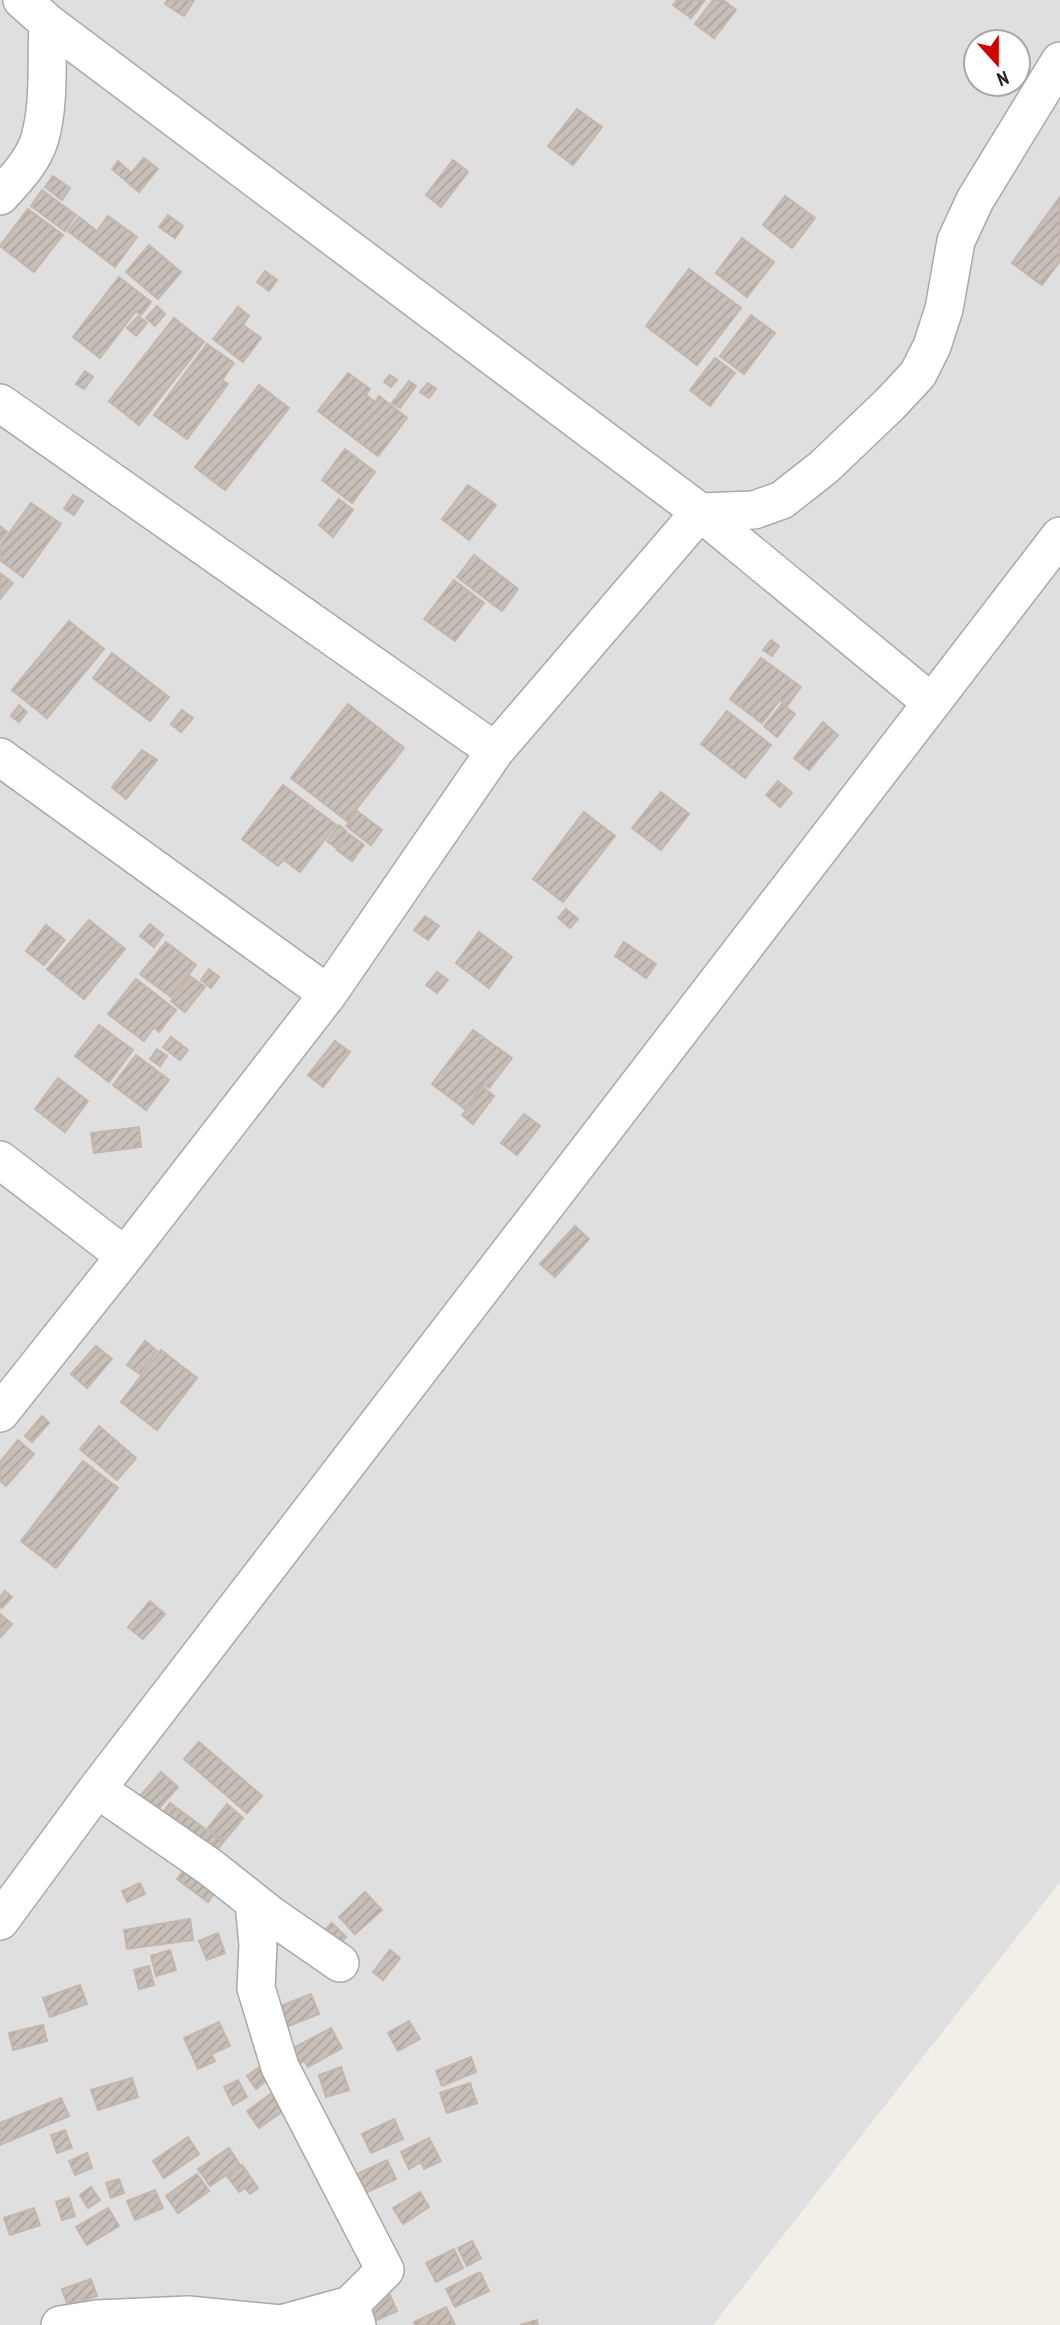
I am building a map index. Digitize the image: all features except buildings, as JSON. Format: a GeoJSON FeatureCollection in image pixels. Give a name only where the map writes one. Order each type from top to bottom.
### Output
{"type":"FeatureCollection","features":[{"type":"Feature","properties":{"kind":"street"},"geometry":{"type":"LineString","coordinates":[[0,196],[24,169],[40,139],[45,102],[35,12]]}},
{"type":"Feature","properties":{"kind":"street"},"geometry":{"type":"LineString","coordinates":[[35,12],[700,512],[932,704]]}},
{"type":"Feature","properties":{"kind":"street"},"geometry":{"type":"LineString","coordinates":[[0,1413],[328,994],[495,751],[700,512],[754,510],[782,500],[824,467],[918,374],[932,346],[944,309],[956,241],[975,200],[1060,61]]}},
{"type":"Feature","properties":{"kind":"street"},"geometry":{"type":"LineString","coordinates":[[0,403],[495,751]]}},
{"type":"Feature","properties":{"kind":"street"},"geometry":{"type":"LineString","coordinates":[[0,1921],[97,1789],[1060,536]]}},
{"type":"Feature","properties":{"kind":"street"},"geometry":{"type":"LineString","coordinates":[[0,757],[328,994]]}},
{"type":"Feature","properties":{"kind":"street"},"geometry":{"type":"LineString","coordinates":[[0,1160],[125,1256]]}},
{"type":"Feature","properties":{"kind":"street"},"geometry":{"type":"LineString","coordinates":[[97,1789],[211,1867],[254,1902],[340,1963]]}},
{"type":"Feature","properties":{"kind":"street"},"geometry":{"type":"LineString","coordinates":[[60,2325],[97,2319],[188,2315],[281,2324],[354,2315],[385,2270],[280,2067],[256,1988],[258,1945],[254,1902]]}},
{"type":"Feature","properties":{"kind":"shaded area"},"geometry":{"type":"Polygon","coordinates":[[[0,0],[1060,0],[1060,1882],[713,2325],[0,2325],[0,0]]]}}]}
